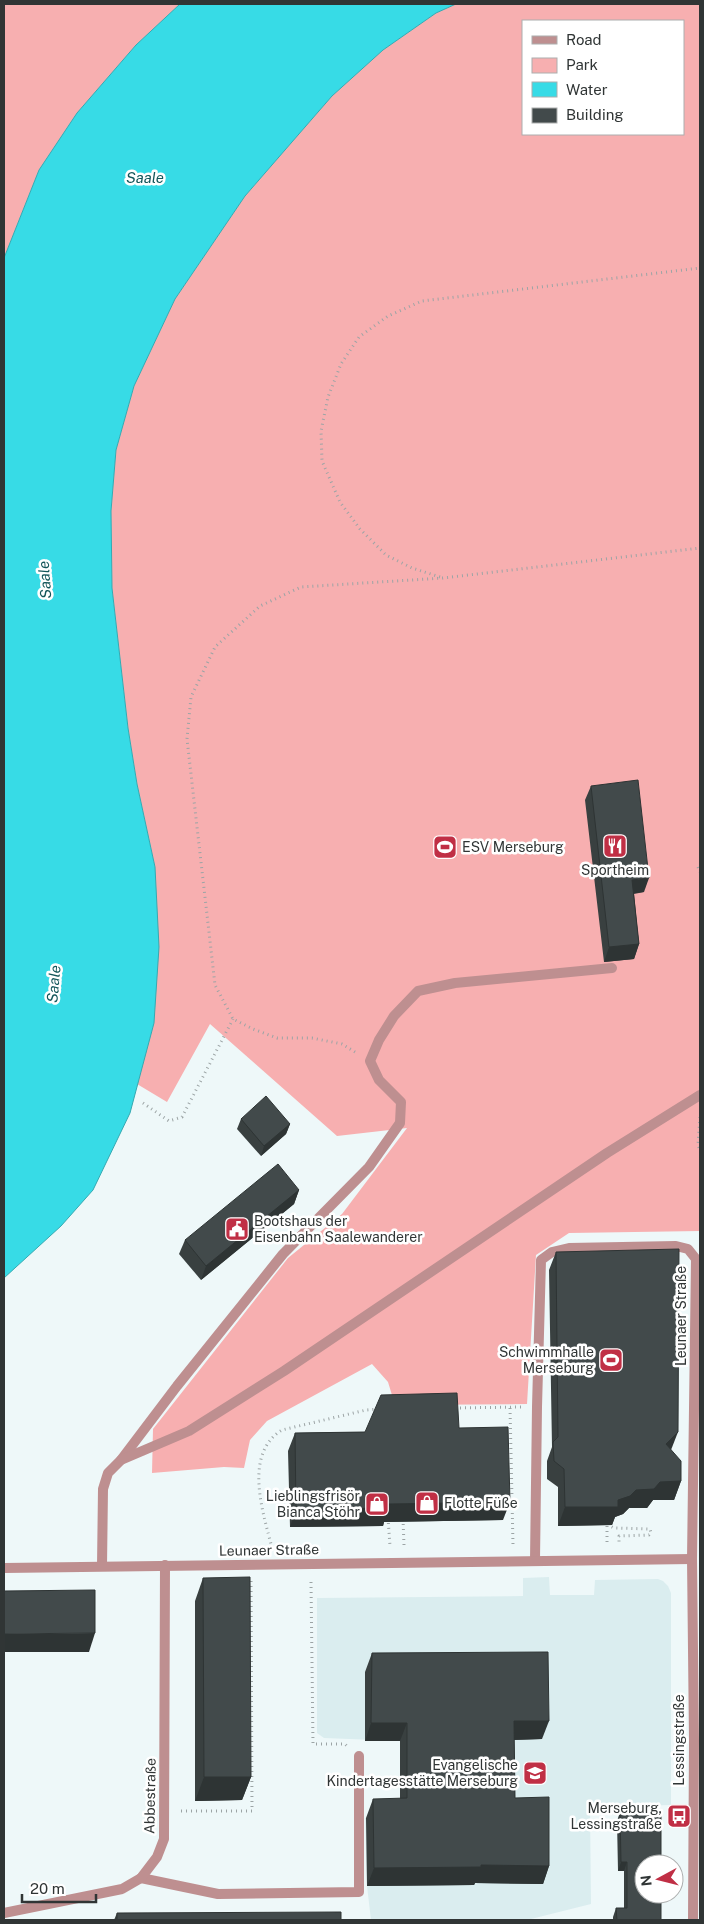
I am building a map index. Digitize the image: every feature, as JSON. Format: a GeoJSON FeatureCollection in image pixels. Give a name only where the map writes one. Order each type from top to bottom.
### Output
{"type":"FeatureCollection","features":[{"type":"Feature","properties":{"kind":"street"},"geometry":{"type":"LineString","coordinates":[[102,1566],[103,1489],[108,1473],[121,1460],[177,1386],[283,1254],[369,1167],[400,1123],[401,1102],[379,1080],[370,1061],[379,1040],[394,1016],[418,991],[455,983],[612,968]]}},
{"type":"Feature","properties":{"kind":"street"},"geometry":{"type":"LineString","coordinates":[[121,1460],[189,1431],[284,1371],[607,1153],[700,1095]]}},
{"type":"Feature","properties":{"kind":"street","name":"Leunaer Straße"},"geometry":{"type":"LineString","coordinates":[[4,1568],[692,1559],[696,1259],[688,1249],[676,1246],[569,1248],[552,1252],[541,1260],[535,1560]]}},
{"type":"Feature","properties":{"kind":"street","name":"Lessingstraße"},"geometry":{"type":"LineString","coordinates":[[692,1559],[697,1720],[693,1920]]}},
{"type":"Feature","properties":{"kind":"street","name":"Abbestraße"},"geometry":{"type":"LineString","coordinates":[[4,1913],[122,1889],[141,1878],[157,1857],[164,1840],[165,1565]]}},
{"type":"Feature","properties":{"kind":"street"},"geometry":{"type":"LineString","coordinates":[[141,1878],[218,1894],[359,1892],[359,1756]]}},
{"type":"Feature","properties":{"kind":"path"},"geometry":{"type":"LineString","coordinates":[[443,578],[412,568],[386,555],[360,529],[340,502],[322,461],[321,430],[328,397],[341,364],[359,337],[388,316],[422,301],[700,268]]}},
{"type":"Feature","properties":{"kind":"path"},"geometry":{"type":"LineString","coordinates":[[370,1061],[342,1044],[312,1038],[277,1038],[233,1019],[215,985],[187,739],[191,697],[215,647],[260,606],[301,587],[443,578],[700,548]]}},
{"type":"Feature","properties":{"kind":"path"},"geometry":{"type":"LineString","coordinates":[[698,867],[700,872]]}},
{"type":"Feature","properties":{"kind":"path"},"geometry":{"type":"LineString","coordinates":[[143,1103],[169,1122],[182,1117],[233,1019]]}},
{"type":"Feature","properties":{"kind":"path"},"geometry":{"type":"LineString","coordinates":[[700,1117],[698,1145],[700,1150]]}},
{"type":"Feature","properties":{"kind":"path"},"geometry":{"type":"LineString","coordinates":[[452,1408],[537,1407]]}},
{"type":"Feature","properties":{"kind":"path"},"geometry":{"type":"LineString","coordinates":[[510,1408],[513,1546]]}},
{"type":"Feature","properties":{"kind":"path"},"geometry":{"type":"LineString","coordinates":[[272,1564],[272,1548],[260,1500],[260,1463],[269,1441],[282,1430],[366,1410],[385,1409]]}},
{"type":"Feature","properties":{"kind":"path"},"geometry":{"type":"LineString","coordinates":[[607,1540],[607,1515],[610,1526],[614,1528],[650,1529],[651,1532],[648,1535],[620,1536],[619,1546]]}},
{"type":"Feature","properties":{"kind":"path"},"geometry":{"type":"LineString","coordinates":[[388,1516],[390,1547]]}},
{"type":"Feature","properties":{"kind":"path"},"geometry":{"type":"LineString","coordinates":[[403,1516],[404,1547]]}},
{"type":"Feature","properties":{"kind":"path"},"geometry":{"type":"LineString","coordinates":[[311,1578],[313,1744],[345,1744],[359,1756]]}},
{"type":"Feature","properties":{"kind":"path"},"geometry":{"type":"LineString","coordinates":[[178,1811],[252,1811],[250,1579]]}},
{"type":"Feature","properties":{"kind":"shaded area","name":"Evangelische Kindertagesstätte Merseburg"},"geometry":{"type":"Polygon","coordinates":[[[549,1577],[550,1595],[594,1595],[595,1580],[658,1579],[668,1586],[671,1593],[671,1805],[590,1807],[591,1904],[527,1920],[371,1920],[367,1886],[365,1818],[401,1816],[400,1741],[324,1738],[317,1733],[317,1598],[523,1596],[523,1578],[549,1577]]]}},
{"type":"Feature","properties":{"kind":"green space"},"geometry":{"type":"Polygon","coordinates":[[[4,4],[180,4],[136,45],[77,113],[39,170],[4,258],[4,4]]]}},
{"type":"Feature","properties":{"kind":"green space","name":"ESV Merseburg"},"geometry":{"type":"Polygon","coordinates":[[[456,4],[700,4],[700,1231],[569,1233],[536,1255],[527,1404],[395,1405],[388,1382],[372,1364],[267,1421],[250,1440],[244,1468],[224,1467],[152,1473],[153,1429],[288,1258],[342,1214],[407,1128],[337,1136],[210,1024],[167,1102],[137,1084],[154,1023],[155,867],[137,784],[128,728],[112,588],[111,511],[116,450],[134,386],[175,299],[245,196],[332,96],[383,50],[436,13],[456,4]]]}},
{"type":"Feature","properties":{"kind":"water","name":"Saale"},"geometry":{"type":"Polygon","coordinates":[[[180,4],[456,4],[436,13],[383,50],[332,96],[245,196],[175,299],[134,386],[116,450],[111,511],[112,588],[128,728],[137,784],[155,867],[159,947],[154,1023],[130,1113],[93,1190],[61,1226],[4,1278],[4,258],[39,170],[77,113],[136,45],[180,4]]]}},
{"type":"Feature","properties":{"kind":"building","name":"Sportheim"},"geometry":{"type":"Polygon","coordinates":[[[638,780],[649,878],[632,880],[639,944],[609,947],[591,786],[638,780]]]}},
{"type":"Feature","properties":{"kind":"building"},"geometry":{"type":"Polygon","coordinates":[[[266,1096],[290,1124],[264,1146],[241,1119],[266,1096]]]}},
{"type":"Feature","properties":{"kind":"building","name":"Bootshaus der Eisenbahn Saalewanderer"},"geometry":{"type":"Polygon","coordinates":[[[278,1164],[299,1190],[206,1266],[185,1240],[278,1164]]]}},
{"type":"Feature","properties":{"kind":"building","name":"Schwimmhalle Merseburg"},"geometry":{"type":"Polygon","coordinates":[[[679,1249],[678,1432],[666,1444],[681,1461],[681,1481],[660,1482],[654,1489],[636,1490],[630,1496],[618,1500],[618,1507],[565,1507],[564,1469],[554,1461],[553,1442],[558,1437],[556,1252],[679,1249]]]}},
{"type":"Feature","properties":{"kind":"building"},"geometry":{"type":"Polygon","coordinates":[[[457,1393],[459,1428],[508,1427],[510,1502],[389,1504],[389,1508],[296,1509],[295,1433],[365,1432],[381,1395],[457,1393]]]}},
{"type":"Feature","properties":{"kind":"building"},"geometry":{"type":"Polygon","coordinates":[[[250,1577],[251,1777],[204,1777],[203,1578],[250,1577]]]}},
{"type":"Feature","properties":{"kind":"building"},"geometry":{"type":"Polygon","coordinates":[[[95,1590],[95,1633],[4,1634],[4,1591],[95,1590]]]}},
{"type":"Feature","properties":{"kind":"building"},"geometry":{"type":"Polygon","coordinates":[[[548,1652],[549,1721],[514,1721],[515,1798],[549,1797],[549,1866],[481,1865],[481,1867],[374,1868],[373,1799],[407,1798],[407,1723],[371,1723],[372,1653],[548,1652]]]}},
{"type":"Feature","properties":{"kind":"building"},"geometry":{"type":"Polygon","coordinates":[[[620,1812],[661,1812],[661,1854],[634,1854],[634,1904],[661,1904],[661,1920],[617,1920],[616,1908],[627,1908],[627,1862],[621,1862],[620,1812]]]}},
{"type":"Feature","properties":{"kind":"building"},"geometry":{"type":"Polygon","coordinates":[[[341,1912],[341,1920],[117,1920],[117,1913],[341,1912]]]}},
{"type":"Feature","properties":{"kind":"place","name":"Sportheim"},"geometry":{"type":"Point","coordinates":[615,846]}},
{"type":"Feature","properties":{"kind":"place","name":"ESV Merseburg"},"geometry":{"type":"Point","coordinates":[445,847]}},
{"type":"Feature","properties":{"kind":"place","name":"Bootshaus der Eisenbahn Saalewanderer"},"geometry":{"type":"Point","coordinates":[237,1229]}},
{"type":"Feature","properties":{"kind":"place","name":"Schwimmhalle Merseburg"},"geometry":{"type":"Point","coordinates":[611,1360]}},
{"type":"Feature","properties":{"kind":"place","name":"Flotte Füße"},"geometry":{"type":"Point","coordinates":[427,1503]}},
{"type":"Feature","properties":{"kind":"place","name":"Lieblingsfrisör Bianca Stöhr"},"geometry":{"type":"Point","coordinates":[377,1504]}},
{"type":"Feature","properties":{"kind":"place","name":"Evangelische Kindertagesstätte Merseburg"},"geometry":{"type":"Point","coordinates":[535,1773]}},
{"type":"Feature","properties":{"kind":"place","name":"Merseburg, Lessingstraße"},"geometry":{"type":"Point","coordinates":[679,1816]}}]}
